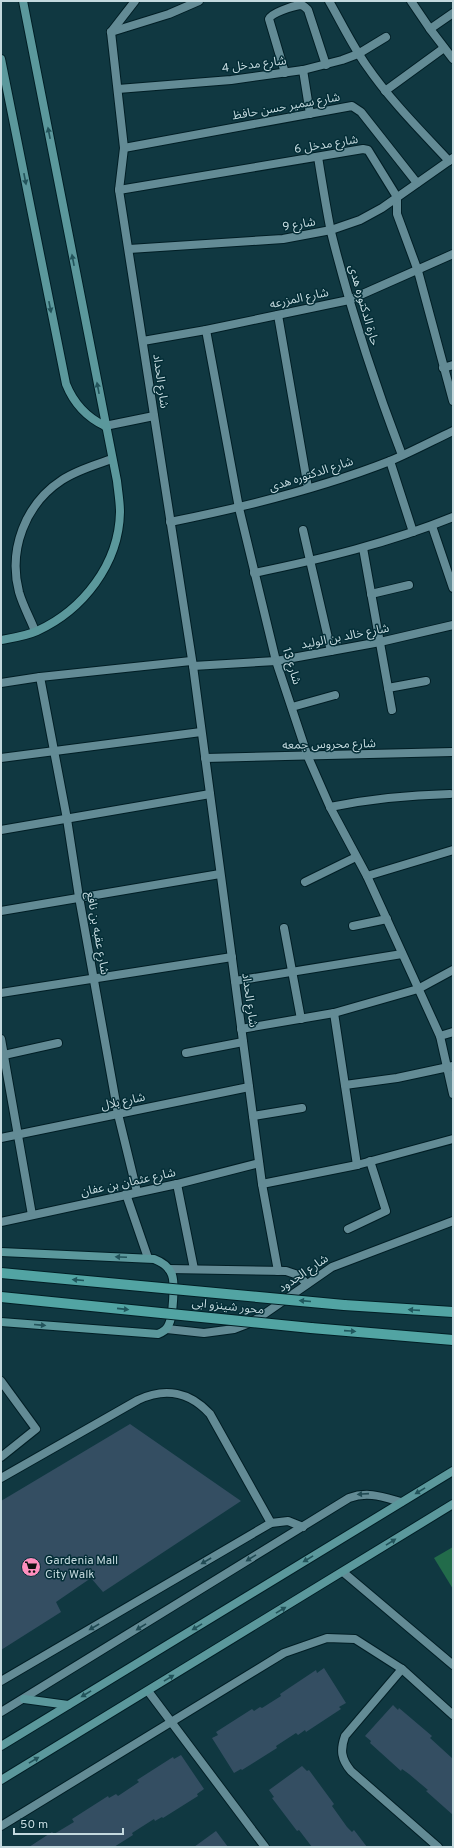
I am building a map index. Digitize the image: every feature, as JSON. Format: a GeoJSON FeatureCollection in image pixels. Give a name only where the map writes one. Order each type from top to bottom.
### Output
{"type":"FeatureCollection","features":[{"type":"Feature","properties":{"kind":"main road","name":"محور شينزو ابى"},"geometry":{"type":"LineString","coordinates":[[1,1273],[344,1305],[453,1312]]}},
{"type":"Feature","properties":{"kind":"main road","name":"محور شينزو ابى"},"geometry":{"type":"LineString","coordinates":[[1,1297],[311,1328],[453,1340]]}},
{"type":"Feature","properties":{"kind":"street"},"geometry":{"type":"LineString","coordinates":[[1,640],[36,631],[63,617],[86,597],[103,572],[115,543],[120,512],[117,482],[23,1]]}},
{"type":"Feature","properties":{"kind":"street"},"geometry":{"type":"LineString","coordinates":[[111,32],[135,1]]}},
{"type":"Feature","properties":{"kind":"street"},"geometry":{"type":"LineString","coordinates":[[111,32],[169,14],[198,1]]}},
{"type":"Feature","properties":{"kind":"street"},"geometry":{"type":"LineString","coordinates":[[329,1],[358,54],[385,91],[451,159]]}},
{"type":"Feature","properties":{"kind":"street"},"geometry":{"type":"LineString","coordinates":[[411,1],[453,59]]}},
{"type":"Feature","properties":{"kind":"street"},"geometry":{"type":"LineString","coordinates":[[285,73],[269,19],[273,14],[300,5],[305,6],[308,10],[326,65]]}},
{"type":"Feature","properties":{"kind":"street"},"geometry":{"type":"LineString","coordinates":[[430,29],[453,13]]}},
{"type":"Feature","properties":{"kind":"street","name":"شارع الحداد"},"geometry":{"type":"LineString","coordinates":[[111,32],[124,148],[119,190],[192,663],[262,1184],[278,1271]]}},
{"type":"Feature","properties":{"kind":"street","name":"شارع مدخل 4"},"geometry":{"type":"LineString","coordinates":[[118,89],[231,80],[304,70],[326,65],[358,54],[386,37]]}},
{"type":"Feature","properties":{"kind":"street"},"geometry":{"type":"LineString","coordinates":[[385,91],[444,48]]}},
{"type":"Feature","properties":{"kind":"street"},"geometry":{"type":"LineString","coordinates":[[1,59],[66,384],[70,394],[88,417],[105,426],[154,416]]}},
{"type":"Feature","properties":{"kind":"street"},"geometry":{"type":"LineString","coordinates":[[304,70],[310,114]]}},
{"type":"Feature","properties":{"kind":"street","name":"شارع سمير حسن حافظ"},"geometry":{"type":"LineString","coordinates":[[124,148],[352,106],[359,109],[417,183]]}},
{"type":"Feature","properties":{"kind":"street","name":"شارع مدخل 6"},"geometry":{"type":"LineString","coordinates":[[119,190],[363,149],[368,150],[397,197],[397,214],[418,271],[453,401]]}},
{"type":"Feature","properties":{"kind":"street","name":"حارة الدكتوره هدى"},"geometry":{"type":"LineString","coordinates":[[318,157],[331,230],[349,300],[383,404],[402,454]]}},
{"type":"Feature","properties":{"kind":"street","name":"شارع 9"},"geometry":{"type":"LineString","coordinates":[[129,249],[283,239],[331,230],[360,220],[382,208],[451,159]]}},
{"type":"Feature","properties":{"kind":"street","name":"شارع المزرعه"},"geometry":{"type":"LineString","coordinates":[[143,341],[206,330],[349,300],[418,271],[453,254]]}},
{"type":"Feature","properties":{"kind":"street"},"geometry":{"type":"LineString","coordinates":[[278,315],[308,488]]}},
{"type":"Feature","properties":{"kind":"street","name":"شارع 13"},"geometry":{"type":"LineString","coordinates":[[206,330],[239,508],[276,661],[308,756],[330,807],[367,876],[440,1036],[450,1067],[453,1094]]}},
{"type":"Feature","properties":{"kind":"street"},"geometry":{"type":"LineString","coordinates":[[443,368],[453,365]]}},
{"type":"Feature","properties":{"kind":"street","name":"شارع الدكتوره هدى"},"geometry":{"type":"LineString","coordinates":[[170,522],[239,508],[308,488],[390,460],[453,431]]}},
{"type":"Feature","properties":{"kind":"street"},"geometry":{"type":"LineString","coordinates":[[36,631],[24,606],[16,577],[17,547],[26,519],[42,497],[62,480],[74,473],[112,459]]}},
{"type":"Feature","properties":{"kind":"street"},"geometry":{"type":"LineString","coordinates":[[390,460],[413,532]]}},
{"type":"Feature","properties":{"kind":"street"},"geometry":{"type":"LineString","coordinates":[[254,573],[363,548],[432,526],[453,517]]}},
{"type":"Feature","properties":{"kind":"street"},"geometry":{"type":"LineString","coordinates":[[432,526],[453,588]]}},
{"type":"Feature","properties":{"kind":"street"},"geometry":{"type":"LineString","coordinates":[[303,530],[331,651]]}},
{"type":"Feature","properties":{"kind":"street"},"geometry":{"type":"LineString","coordinates":[[363,548],[392,710]]}},
{"type":"Feature","properties":{"kind":"street"},"geometry":{"type":"LineString","coordinates":[[371,594],[409,585]]}},
{"type":"Feature","properties":{"kind":"street","name":"شارع خالد بن الوليد"},"geometry":{"type":"LineString","coordinates":[[1,683],[40,677],[192,663],[276,661],[380,642],[453,625]]}},
{"type":"Feature","properties":{"kind":"street","name":"شارع عقبه بن نافع"},"geometry":{"type":"LineString","coordinates":[[40,677],[67,819],[79,897],[118,1114],[137,1192]]}},
{"type":"Feature","properties":{"kind":"street"},"geometry":{"type":"LineString","coordinates":[[388,688],[426,681]]}},
{"type":"Feature","properties":{"kind":"street"},"geometry":{"type":"LineString","coordinates":[[292,707],[336,695]]}},
{"type":"Feature","properties":{"kind":"street"},"geometry":{"type":"LineString","coordinates":[[1,758],[201,732]]}},
{"type":"Feature","properties":{"kind":"street","name":"شارع محروس جمعه"},"geometry":{"type":"LineString","coordinates":[[205,758],[453,752]]}},
{"type":"Feature","properties":{"kind":"street"},"geometry":{"type":"LineString","coordinates":[[1,830],[210,794]]}},
{"type":"Feature","properties":{"kind":"street"},"geometry":{"type":"LineString","coordinates":[[330,807],[383,798],[450,794]]}},
{"type":"Feature","properties":{"kind":"street"},"geometry":{"type":"LineString","coordinates":[[367,876],[453,850]]}},
{"type":"Feature","properties":{"kind":"street"},"geometry":{"type":"LineString","coordinates":[[305,882],[356,857]]}},
{"type":"Feature","properties":{"kind":"street"},"geometry":{"type":"LineString","coordinates":[[1,911],[220,874]]}},
{"type":"Feature","properties":{"kind":"street"},"geometry":{"type":"LineString","coordinates":[[353,926],[387,919]]}},
{"type":"Feature","properties":{"kind":"street"},"geometry":{"type":"LineString","coordinates":[[284,928],[301,1019]]}},
{"type":"Feature","properties":{"kind":"street"},"geometry":{"type":"LineString","coordinates":[[235,981],[402,954]]}},
{"type":"Feature","properties":{"kind":"street"},"geometry":{"type":"LineString","coordinates":[[1,992],[232,957]]}},
{"type":"Feature","properties":{"kind":"street"},"geometry":{"type":"LineString","coordinates":[[241,1029],[334,1013],[418,989],[453,970]]}},
{"type":"Feature","properties":{"kind":"street"},"geometry":{"type":"LineString","coordinates":[[334,1013],[357,1165]]}},
{"type":"Feature","properties":{"kind":"street"},"geometry":{"type":"LineString","coordinates":[[440,1036],[453,1032]]}},
{"type":"Feature","properties":{"kind":"street"},"geometry":{"type":"LineString","coordinates":[[1,1040],[32,1215]]}},
{"type":"Feature","properties":{"kind":"street"},"geometry":{"type":"LineString","coordinates":[[186,1053],[243,1042]]}},
{"type":"Feature","properties":{"kind":"street"},"geometry":{"type":"LineString","coordinates":[[4,1055],[58,1043]]}},
{"type":"Feature","properties":{"kind":"street"},"geometry":{"type":"LineString","coordinates":[[345,1086],[450,1067]]}},
{"type":"Feature","properties":{"kind":"street","name":"شارع بلال"},"geometry":{"type":"LineString","coordinates":[[1,1138],[249,1087]]}},
{"type":"Feature","properties":{"kind":"street"},"geometry":{"type":"LineString","coordinates":[[253,1116],[302,1108]]}},
{"type":"Feature","properties":{"kind":"street"},"geometry":{"type":"LineString","coordinates":[[262,1184],[357,1165],[453,1139]]}},
{"type":"Feature","properties":{"kind":"street"},"geometry":{"type":"LineString","coordinates":[[348,1229],[386,1211],[370,1161]]}},
{"type":"Feature","properties":{"kind":"street","name":"شارع عثمان بن عفان"},"geometry":{"type":"LineString","coordinates":[[1,1222],[177,1184],[260,1163]]}},
{"type":"Feature","properties":{"kind":"street"},"geometry":{"type":"LineString","coordinates":[[177,1184],[194,1269]]}},
{"type":"Feature","properties":{"kind":"street"},"geometry":{"type":"LineString","coordinates":[[126,1194],[148,1258]]}},
{"type":"Feature","properties":{"kind":"street","name":"شارع الحدود"},"geometry":{"type":"LineString","coordinates":[[167,1329],[204,1333],[234,1329],[260,1317],[323,1272],[341,1263],[453,1221]]}},
{"type":"Feature","properties":{"kind":"street"},"geometry":{"type":"LineString","coordinates":[[1,1252],[148,1258],[160,1261],[168,1269],[173,1281],[170,1321],[167,1329],[153,1335],[1,1322]]}},
{"type":"Feature","properties":{"kind":"street"},"geometry":{"type":"LineString","coordinates":[[168,1269],[292,1272],[298,1275],[307,1284]]}},
{"type":"Feature","properties":{"kind":"street"},"geometry":{"type":"LineString","coordinates":[[1,1381],[36,1429],[1,1457]]}},
{"type":"Feature","properties":{"kind":"street"},"geometry":{"type":"LineString","coordinates":[[1,1478],[138,1400],[149,1395],[171,1392],[182,1394],[193,1399],[202,1405],[210,1414],[271,1523]]}},
{"type":"Feature","properties":{"kind":"street"},"geometry":{"type":"LineString","coordinates":[[1,1746],[453,1471]]}},
{"type":"Feature","properties":{"kind":"street"},"geometry":{"type":"LineString","coordinates":[[1,1712],[345,1500],[358,1494],[376,1494],[401,1502]]}},
{"type":"Feature","properties":{"kind":"street"},"geometry":{"type":"LineString","coordinates":[[1,1780],[453,1504]]}},
{"type":"Feature","properties":{"kind":"street"},"geometry":{"type":"LineString","coordinates":[[1,1681],[271,1523],[288,1521],[297,1523],[303,1527]]}},
{"type":"Feature","properties":{"kind":"street"},"geometry":{"type":"LineString","coordinates":[[343,1572],[453,1665]]}},
{"type":"Feature","properties":{"kind":"street"},"geometry":{"type":"LineString","coordinates":[[1,1826],[284,1653],[327,1638],[355,1639],[402,1670],[453,1714]]}},
{"type":"Feature","properties":{"kind":"street"},"geometry":{"type":"LineString","coordinates":[[402,1670],[345,1736],[342,1745],[342,1754],[345,1763],[351,1771],[438,1847]]}},
{"type":"Feature","properties":{"kind":"street"},"geometry":{"type":"LineString","coordinates":[[148,1691],[265,1847]]}},
{"type":"Feature","properties":{"kind":"street"},"geometry":{"type":"LineString","coordinates":[[24,1698],[68,1705]]}},
{"type":"Feature","properties":{"kind":"green space"},"geometry":{"type":"Polygon","coordinates":[[[453,1547],[453,1589],[434,1558],[453,1547]]]}},
{"type":"Feature","properties":{"kind":"building"},"geometry":{"type":"Polygon","coordinates":[[[130,1424],[241,1501],[103,1592],[91,1578],[56,1602],[61,1612],[1,1650],[1,1501],[130,1424]]]}},
{"type":"Feature","properties":{"kind":"building"},"geometry":{"type":"Polygon","coordinates":[[[324,1668],[346,1703],[339,1707],[341,1709],[306,1732],[305,1730],[298,1735],[296,1733],[276,1746],[277,1748],[242,1770],[241,1769],[234,1773],[212,1738],[218,1735],[216,1732],[252,1709],[254,1711],[260,1707],[262,1708],[316,1670],[317,1673],[324,1668]]]}},
{"type":"Feature","properties":{"kind":"building"},"geometry":{"type":"Polygon","coordinates":[[[393,1705],[398,1710],[399,1708],[432,1736],[430,1738],[453,1759],[453,1815],[426,1791],[428,1790],[402,1769],[401,1771],[370,1743],[371,1741],[365,1736],[393,1705]]]}},
{"type":"Feature","properties":{"kind":"building"},"geometry":{"type":"Polygon","coordinates":[[[181,1755],[204,1789],[197,1794],[198,1796],[163,1818],[162,1817],[155,1821],[154,1819],[114,1847],[29,1847],[52,1832],[54,1834],[74,1822],[72,1819],[108,1796],[109,1798],[116,1794],[118,1796],[139,1782],[137,1780],[173,1757],[174,1759],[181,1755]]]}},
{"type":"Feature","properties":{"kind":"building"},"geometry":{"type":"Polygon","coordinates":[[[302,1766],[307,1771],[309,1770],[334,1804],[332,1806],[347,1827],[352,1832],[354,1830],[367,1847],[312,1847],[299,1830],[297,1831],[272,1798],[274,1797],[269,1790],[302,1766]]]}},
{"type":"Feature","properties":{"kind":"building"},"geometry":{"type":"Polygon","coordinates":[[[216,1831],[228,1847],[194,1847],[216,1831]]]}},
{"type":"Feature","properties":{"kind":"place","name":"Gardenia Mall City Walk"},"geometry":{"type":"Point","coordinates":[31,1567]}}]}
